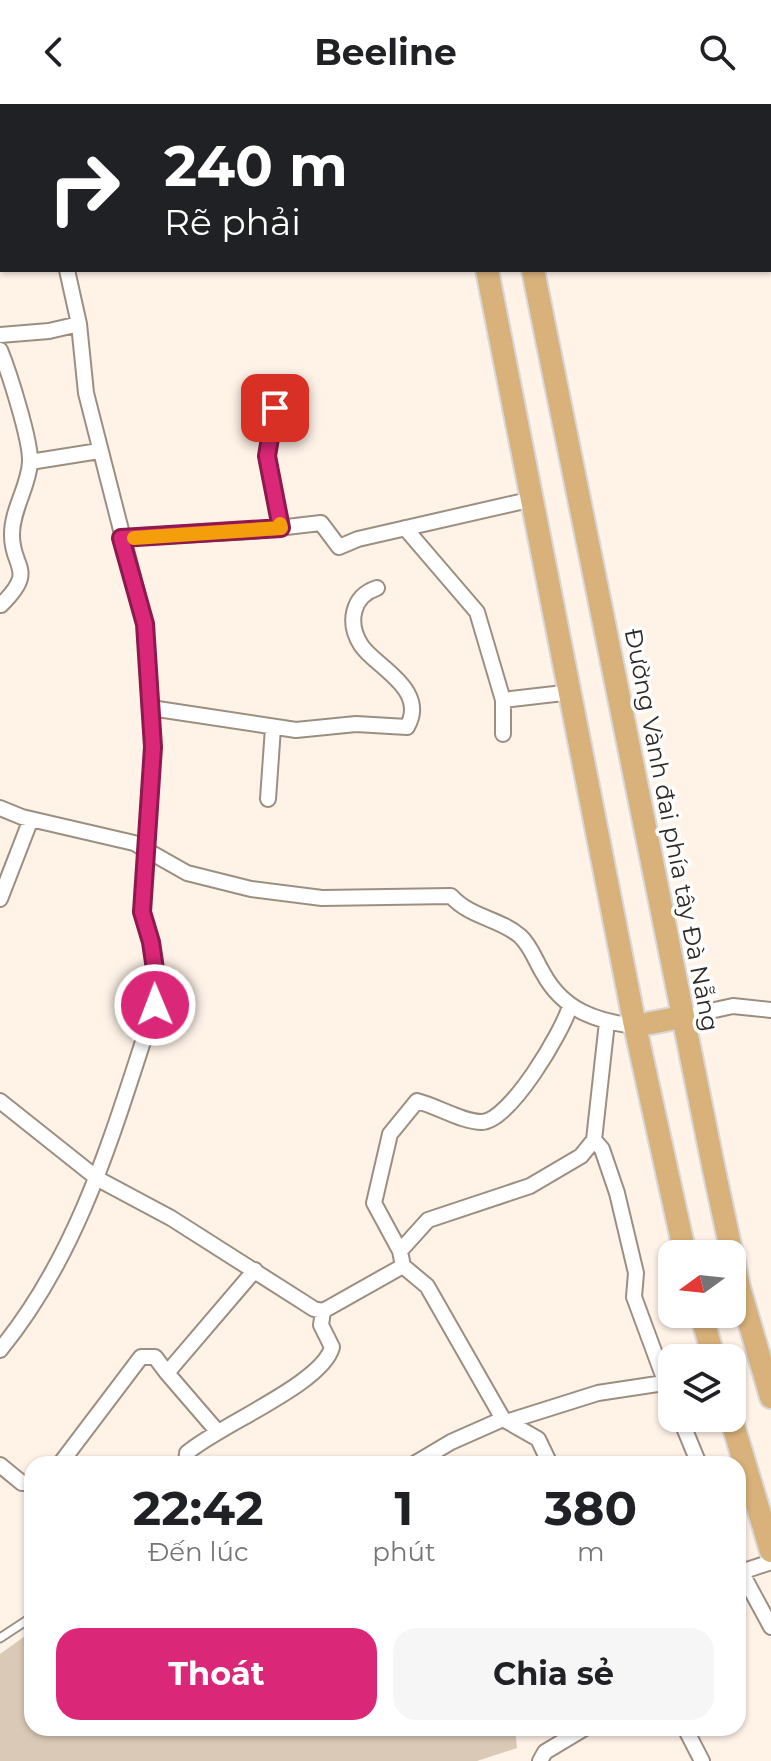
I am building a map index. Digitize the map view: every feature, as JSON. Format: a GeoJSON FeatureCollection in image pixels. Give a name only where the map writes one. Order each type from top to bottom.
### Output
{"type":"FeatureCollection","features":[{"type":"Feature","properties":{"kind":"main road"},"geometry":{"type":"LineString","coordinates":[[487,272],[635,1026],[682,1240]]}},
{"type":"Feature","properties":{"kind":"main road","name":"Đường Vành đai phía tây Đà Nẵng"},"geometry":{"type":"LineString","coordinates":[[533,272],[739,1287],[771,1397]]}},
{"type":"Feature","properties":{"kind":"main road"},"geometry":{"type":"LineString","coordinates":[[635,1026],[682,1017]]}},
{"type":"Feature","properties":{"kind":"main road"},"geometry":{"type":"LineString","coordinates":[[735,1432],[742,1456]]}},
{"type":"Feature","properties":{"kind":"main road"},"geometry":{"type":"LineString","coordinates":[[746,1468],[771,1551]]}},
{"type":"Feature","properties":{"kind":"street"},"geometry":{"type":"LineString","coordinates":[[0,1350],[71,1239],[98,1179],[155,1005],[157,983],[151,942],[142,912],[153,747],[145,624],[86,393],[79,324],[67,272]]}},
{"type":"Feature","properties":{"kind":"street"},"geometry":{"type":"LineString","coordinates":[[0,335],[49,331],[79,324]]}},
{"type":"Feature","properties":{"kind":"street"},"geometry":{"type":"LineString","coordinates":[[0,350],[30,462],[12,526],[11,538],[21,569],[19,582],[1,605]]}},
{"type":"Feature","properties":{"kind":"street"},"geometry":{"type":"LineString","coordinates":[[260,396],[276,413],[267,456],[281,528]]}},
{"type":"Feature","properties":{"kind":"street"},"geometry":{"type":"LineString","coordinates":[[30,462],[99,451]]}},
{"type":"Feature","properties":{"kind":"street"},"geometry":{"type":"LineString","coordinates":[[121,538],[321,523],[339,547],[405,528],[533,499]]}},
{"type":"Feature","properties":{"kind":"street"},"geometry":{"type":"LineString","coordinates":[[405,528],[477,612],[503,700],[503,734]]}},
{"type":"Feature","properties":{"kind":"street"},"geometry":{"type":"LineString","coordinates":[[151,708],[273,728],[308,729],[356,724],[399,729],[410,724],[404,687],[392,671],[367,653],[355,627],[357,600],[362,593],[377,588]]}},
{"type":"Feature","properties":{"kind":"street"},"geometry":{"type":"LineString","coordinates":[[503,700],[572,692]]}},
{"type":"Feature","properties":{"kind":"street"},"geometry":{"type":"LineString","coordinates":[[268,799],[273,728]]}},
{"type":"Feature","properties":{"kind":"street"},"geometry":{"type":"LineString","coordinates":[[0,808],[31,819],[134,843],[148,854],[187,873],[251,889],[322,898],[451,896],[473,915],[509,928],[522,938],[555,993],[570,1006],[607,1022],[635,1026]]}},
{"type":"Feature","properties":{"kind":"street"},"geometry":{"type":"LineString","coordinates":[[0,899],[31,819]]}},
{"type":"Feature","properties":{"kind":"street"},"geometry":{"type":"LineString","coordinates":[[546,1456],[538,1439],[506,1420],[427,1286],[403,1266],[400,1251],[374,1203],[390,1134],[417,1101],[481,1122],[499,1115],[548,1051],[565,1024],[570,1006]]}},
{"type":"Feature","properties":{"kind":"street"},"geometry":{"type":"LineString","coordinates":[[682,1017],[733,1006],[771,1010]]}},
{"type":"Feature","properties":{"kind":"street"},"geometry":{"type":"LineString","coordinates":[[400,1251],[428,1220],[530,1186],[581,1156],[594,1140],[607,1022]]}},
{"type":"Feature","properties":{"kind":"street"},"geometry":{"type":"LineString","coordinates":[[0,1101],[98,1179],[255,1270],[304,1303],[323,1311]]}},
{"type":"Feature","properties":{"kind":"street"},"geometry":{"type":"LineString","coordinates":[[594,1140],[602,1149],[617,1193],[636,1273],[634,1297],[658,1366]]}},
{"type":"Feature","properties":{"kind":"street"},"geometry":{"type":"LineString","coordinates":[[323,1311],[403,1266]]}},
{"type":"Feature","properties":{"kind":"street"},"geometry":{"type":"LineString","coordinates":[[167,1373],[255,1270]]}},
{"type":"Feature","properties":{"kind":"street"},"geometry":{"type":"LineString","coordinates":[[187,1456],[217,1431],[291,1389],[326,1359],[332,1347],[321,1325],[323,1311]]}},
{"type":"Feature","properties":{"kind":"street"},"geometry":{"type":"LineString","coordinates":[[66,1456],[141,1357],[155,1357],[217,1431]]}},
{"type":"Feature","properties":{"kind":"street"},"geometry":{"type":"LineString","coordinates":[[427,1456],[451,1442],[506,1420],[598,1393],[658,1384]]}},
{"type":"Feature","properties":{"kind":"street"},"geometry":{"type":"LineString","coordinates":[[686,1432],[696,1456]]}},
{"type":"Feature","properties":{"kind":"street"},"geometry":{"type":"LineString","coordinates":[[0,1465],[24,1483]]}},
{"type":"Feature","properties":{"kind":"street"},"geometry":{"type":"LineString","coordinates":[[746,1569],[771,1562]]}},
{"type":"Feature","properties":{"kind":"street"},"geometry":{"type":"LineString","coordinates":[[746,1583],[771,1627]]}},
{"type":"Feature","properties":{"kind":"street"},"geometry":{"type":"LineString","coordinates":[[540,1761],[545,1752],[572,1736]]}},
{"type":"Feature","properties":{"kind":"street"},"geometry":{"type":"LineString","coordinates":[[689,1736],[702,1761]]}},
{"type":"Feature","properties":{"kind":"lane"},"geometry":{"type":"LineString","coordinates":[[0,1638],[24,1622]]}},
{"type":"Feature","properties":{"kind":"shaded area"},"geometry":{"type":"Polygon","coordinates":[[[24,1637],[24,1736],[516,1736],[517,1748],[477,1761],[0,1761],[0,1654],[24,1637]]]}},
{"type":"Feature","properties":{"kind":"slow traffic"},"geometry":{"type":"LineString","coordinates":[[134,538],[252,531],[281,528],[280,524]]}},
{"type":"Feature","properties":{"kind":"route"},"geometry":{"type":"LineString","coordinates":[[155,1005],[157,983],[151,942],[142,912],[153,747],[145,624],[121,538],[281,528],[267,456],[275,408]]}}]}
